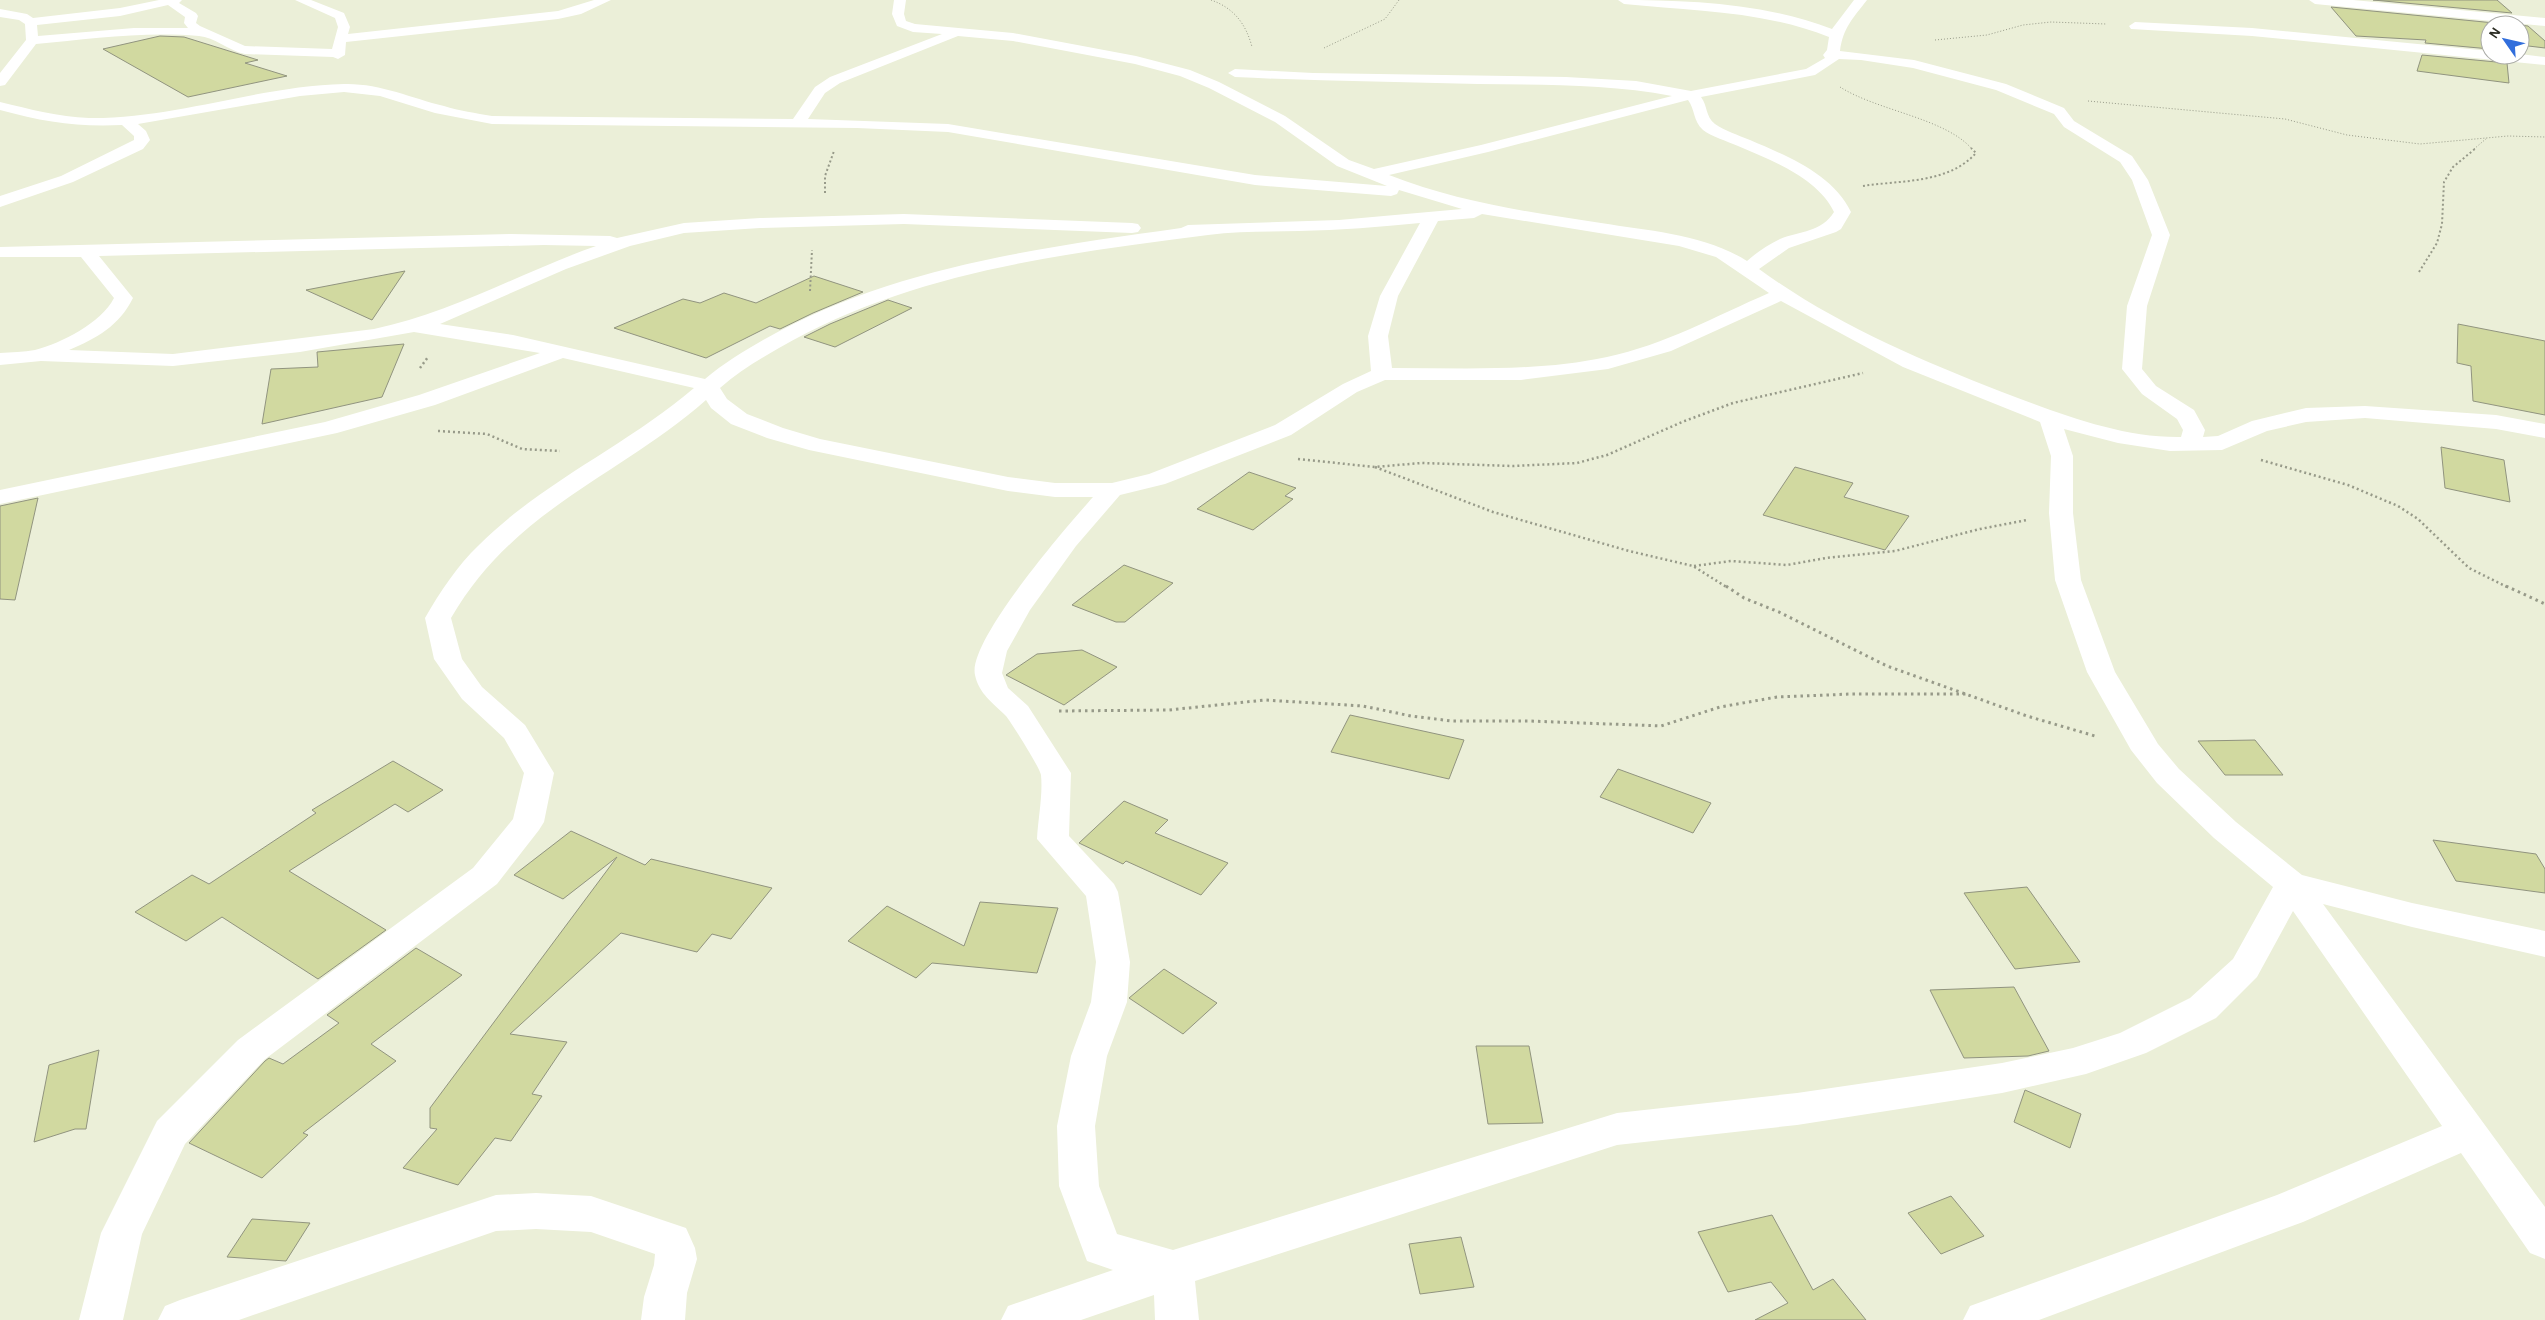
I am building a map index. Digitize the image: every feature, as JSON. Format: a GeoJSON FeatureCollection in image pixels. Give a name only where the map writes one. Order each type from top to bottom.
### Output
{"type":"FeatureCollection","features":[{"type":"Feature","properties":{"kind":"street"},"geometry":{"type":"LineString","coordinates":[[0,22],[120,12],[174,0],[172,4],[192,16],[190,23],[198,32]]}},
{"type":"Feature","properties":{"kind":"street"},"geometry":{"type":"LineString","coordinates":[[301,0],[340,16],[344,27],[337,53],[351,72],[367,88]]}},
{"type":"Feature","properties":{"kind":"street"},"geometry":{"type":"LineString","coordinates":[[340,39],[558,15],[577,11],[605,0]]}},
{"type":"Feature","properties":{"kind":"street"},"geometry":{"type":"LineString","coordinates":[[900,0],[898,14],[901,23],[913,28],[1014,37],[1042,44],[1136,60],[1185,73],[1214,85],[1280,119],[1343,163],[1420,193],[1490,211],[1681,241],[1722,254],[1748,269],[1782,294],[1866,341],[1910,363],[2050,418],[2118,436],[2170,444],[2222,443],[2260,426],[2306,415],[2365,412],[2496,422],[2545,430]]}},
{"type":"Feature","properties":{"kind":"street"},"geometry":{"type":"LineString","coordinates":[[1624,0],[1674,3],[1787,19],[1834,34]]}},
{"type":"Feature","properties":{"kind":"street"},"geometry":{"type":"LineString","coordinates":[[1370,175],[1483,149],[1691,95],[1810,72],[1834,52],[1834,34],[1850,11],[1861,0]]}},
{"type":"Feature","properties":{"kind":"street"},"geometry":{"type":"LineString","coordinates":[[2315,0],[2545,22]]}},
{"type":"Feature","properties":{"kind":"street"},"geometry":{"type":"LineString","coordinates":[[0,13],[27,20],[86,3]]}},
{"type":"Feature","properties":{"kind":"street"},"geometry":{"type":"LineString","coordinates":[[0,82],[22,56],[32,40],[27,20]]}},
{"type":"Feature","properties":{"kind":"street"},"geometry":{"type":"LineString","coordinates":[[2135,26],[2252,32],[2480,54]]}},
{"type":"Feature","properties":{"kind":"street"},"geometry":{"type":"LineString","coordinates":[[32,40],[134,32],[198,32],[216,37],[233,48],[245,50],[337,53]]}},
{"type":"Feature","properties":{"kind":"street"},"geometry":{"type":"LineString","coordinates":[[797,124],[820,90],[835,80],[956,33]]}},
{"type":"Feature","properties":{"kind":"street"},"geometry":{"type":"LineString","coordinates":[[1826,60],[1876,58],[1914,64],[2001,87],[2059,111],[2069,124],[2126,159],[2140,180],[2156,217],[2160,235],[2137,306],[2132,369],[2149,390],[2186,415],[2194,430],[2190,444]]}},
{"type":"Feature","properties":{"kind":"street"},"geometry":{"type":"LineString","coordinates":[[2530,59],[2545,61]]}},
{"type":"Feature","properties":{"kind":"street"},"geometry":{"type":"LineString","coordinates":[[1235,72],[1313,77],[1398,77],[1592,82],[1651,86],[1691,95],[1700,104],[1699,114],[1703,124],[1712,130],[1778,157],[1831,192],[1840,205],[1841,214],[1837,224],[1772,250],[1748,269]]}},
{"type":"Feature","properties":{"kind":"street"},"geometry":{"type":"LineString","coordinates":[[0,106],[34,116],[104,124],[128,122],[306,92],[344,88],[367,88],[439,110],[492,120],[857,124],[948,128],[1255,180],[1420,193]]}},
{"type":"Feature","properties":{"kind":"street"},"geometry":{"type":"LineString","coordinates":[[0,202],[67,180],[138,146],[142,140],[141,134],[128,122]]}},
{"type":"Feature","properties":{"kind":"street"},"geometry":{"type":"LineString","coordinates":[[0,358],[41,355],[173,360],[300,346],[408,328],[446,316],[560,265],[624,242],[662,232],[710,226],[904,219],[1206,230],[1340,225],[1490,211]]}},
{"type":"Feature","properties":{"kind":"street"},"geometry":{"type":"LineString","coordinates":[[1382,374],[1378,336],[1389,296],[1432,217]]}},
{"type":"Feature","properties":{"kind":"street"},"geometry":{"type":"LineString","coordinates":[[101,1320],[122,1234],[171,1133],[250,1050],[485,876],[528,822],[538,773],[515,732],[472,693],[448,659],[438,618],[457,586],[488,550],[532,511],[676,414],[741,361],[812,321],[859,300],[914,281],[976,266],[1051,251],[1206,230]]}},
{"type":"Feature","properties":{"kind":"street"},"geometry":{"type":"LineString","coordinates":[[0,252],[87,253],[546,238],[624,242]]}},
{"type":"Feature","properties":{"kind":"street"},"geometry":{"type":"LineString","coordinates":[[41,355],[102,326],[118,312],[124,298],[87,253]]}},
{"type":"Feature","properties":{"kind":"street"},"geometry":{"type":"LineString","coordinates":[[408,328],[446,330],[513,341],[558,353],[708,386],[719,403],[740,419],[775,433],[817,445],[1008,484],[1055,490],[1112,490],[1158,479],[1282,430],[1350,388],[1382,374],[1521,374],[1608,363],[1664,347],[1782,294]]}},
{"type":"Feature","properties":{"kind":"street"},"geometry":{"type":"LineString","coordinates":[[0,497],[329,428],[427,400],[558,353]]}},
{"type":"Feature","properties":{"kind":"street"},"geometry":{"type":"LineString","coordinates":[[2050,418],[2062,456],[2061,513],[2068,580],[2101,672],[2146,750],[2168,776],[2225,830],[2291,884],[2545,1240]]}},
{"type":"Feature","properties":{"kind":"street"},"geometry":{"type":"LineString","coordinates":[[1112,490],[1061,548],[1017,609],[993,652],[988,673],[996,692],[1018,712],[1056,773],[1053,839],[1102,892],[1113,962],[1109,1002],[1090,1056],[1076,1126],[1079,1186],[1102,1248],[1173,1269]]}},
{"type":"Feature","properties":{"kind":"street"},"geometry":{"type":"LineString","coordinates":[[1023,1320],[1173,1269],[1617,1129],[1797,1109],[2002,1078],[2073,1063],[2133,1043],[2203,1008],[2245,968],[2291,884]]}},
{"type":"Feature","properties":{"kind":"street"},"geometry":{"type":"LineString","coordinates":[[2291,884],[2412,915],[2545,944]]}},
{"type":"Feature","properties":{"kind":"street"},"geometry":{"type":"LineString","coordinates":[[1985,1320],[2289,1209],[2468,1132]]}},
{"type":"Feature","properties":{"kind":"street"},"geometry":{"type":"LineString","coordinates":[[180,1320],[496,1213],[536,1211],[591,1214],[671,1240],[677,1251],[675,1266],[667,1289],[663,1320]]}},
{"type":"Feature","properties":{"kind":"street"},"geometry":{"type":"LineString","coordinates":[[1173,1269],[1177,1320]]}},
{"type":"Feature","properties":{"kind":"path"},"geometry":{"type":"LineString","coordinates":[[1211,0],[1229,7],[1245,25],[1253,53]]}},
{"type":"Feature","properties":{"kind":"path"},"geometry":{"type":"LineString","coordinates":[[2023,25],[2051,22],[2135,26]]}},
{"type":"Feature","properties":{"kind":"path"},"geometry":{"type":"LineString","coordinates":[[1826,60],[1835,85],[1856,97],[1969,142],[1976,153],[1972,160],[1955,168],[1918,180],[1831,192]]}},
{"type":"Feature","properties":{"kind":"path"},"geometry":{"type":"LineString","coordinates":[[2082,100],[2246,117],[2285,119],[2348,135],[2396,142],[2441,144],[2487,138],[2545,137]]}},
{"type":"Feature","properties":{"kind":"path"},"geometry":{"type":"LineString","coordinates":[[812,321],[810,284],[812,250],[824,221],[825,176],[830,160],[839,143],[857,124]]}},
{"type":"Feature","properties":{"kind":"path"},"geometry":{"type":"LineString","coordinates":[[2419,272],[2437,243],[2442,224],[2444,182],[2453,167],[2487,138]]}},
{"type":"Feature","properties":{"kind":"path"},"geometry":{"type":"LineString","coordinates":[[1289,458],[1375,467],[1422,463],[1513,466],[1578,463],[1607,455],[1682,422],[1733,403],[1910,363]]}},
{"type":"Feature","properties":{"kind":"path"},"geometry":{"type":"LineString","coordinates":[[436,430],[487,434],[522,449],[565,450]]}},
{"type":"Feature","properties":{"kind":"path"},"geometry":{"type":"LineString","coordinates":[[2259,460],[2361,490],[2399,506],[2421,521],[2452,554],[2469,568],[2545,604]]}},
{"type":"Feature","properties":{"kind":"path"},"geometry":{"type":"LineString","coordinates":[[1375,467],[1493,512],[1629,551],[1693,566],[1744,598],[1779,612],[1887,666],[2027,716],[2146,750]]}},
{"type":"Feature","properties":{"kind":"path"},"geometry":{"type":"LineString","coordinates":[[1693,566],[1731,561],[1786,565],[1826,558],[1895,551],[1980,529],[2061,513]]}},
{"type":"Feature","properties":{"kind":"path"},"geometry":{"type":"LineString","coordinates":[[1018,712],[1169,710],[1265,700],[1363,706],[1411,716],[1452,721],[1530,721],[1661,726],[1720,707],[1777,697],[1851,694],[1967,694]]}},
{"type":"Feature","properties":{"kind":"building"},"geometry":{"type":"Polygon","coordinates":[[[2373,0],[2497,0],[2512,13],[2373,0]]]}},
{"type":"Feature","properties":{"kind":"building"},"geometry":{"type":"Polygon","coordinates":[[[2331,7],[2480,22],[2480,48],[2425,43],[2426,40],[2356,36],[2331,7]]]}},
{"type":"Feature","properties":{"kind":"building"},"geometry":{"type":"Polygon","coordinates":[[[2530,28],[2545,41],[2545,48],[2530,46],[2530,28]]]}},
{"type":"Feature","properties":{"kind":"building"},"geometry":{"type":"Polygon","coordinates":[[[160,36],[184,37],[258,60],[245,63],[287,76],[188,97],[103,49],[160,36]]]}},
{"type":"Feature","properties":{"kind":"building"},"geometry":{"type":"Polygon","coordinates":[[[2422,55],[2480,60],[2480,65],[2507,65],[2509,83],[2417,71],[2422,55]]]}},
{"type":"Feature","properties":{"kind":"building"},"geometry":{"type":"Polygon","coordinates":[[[405,271],[372,320],[306,290],[405,271]]]}},
{"type":"Feature","properties":{"kind":"building"},"geometry":{"type":"Polygon","coordinates":[[[814,276],[863,292],[780,329],[770,326],[706,358],[614,328],[683,299],[700,303],[724,293],[756,303],[814,276]]]}},
{"type":"Feature","properties":{"kind":"building"},"geometry":{"type":"Polygon","coordinates":[[[888,300],[912,308],[835,347],[804,337],[830,324],[888,300]]]}},
{"type":"Feature","properties":{"kind":"building"},"geometry":{"type":"Polygon","coordinates":[[[2458,324],[2545,341],[2545,415],[2473,401],[2471,366],[2457,363],[2458,324]]]}},
{"type":"Feature","properties":{"kind":"building"},"geometry":{"type":"Polygon","coordinates":[[[404,344],[382,397],[262,424],[271,369],[318,367],[317,352],[404,344]]]}},
{"type":"Feature","properties":{"kind":"building"},"geometry":{"type":"Polygon","coordinates":[[[2441,447],[2504,460],[2510,502],[2445,488],[2441,447]]]}},
{"type":"Feature","properties":{"kind":"building"},"geometry":{"type":"Polygon","coordinates":[[[1795,467],[1853,483],[1844,497],[1909,516],[1885,550],[1763,515],[1795,467]]]}},
{"type":"Feature","properties":{"kind":"building"},"geometry":{"type":"Polygon","coordinates":[[[1249,472],[1296,488],[1285,496],[1293,499],[1253,530],[1197,509],[1249,472]]]}},
{"type":"Feature","properties":{"kind":"building"},"geometry":{"type":"Polygon","coordinates":[[[38,498],[15,600],[0,599],[0,506],[38,498]]]}},
{"type":"Feature","properties":{"kind":"building"},"geometry":{"type":"Polygon","coordinates":[[[1124,565],[1173,583],[1125,622],[1116,622],[1072,605],[1124,565]]]}},
{"type":"Feature","properties":{"kind":"building"},"geometry":{"type":"Polygon","coordinates":[[[1082,650],[1117,667],[1064,705],[1006,675],[1037,654],[1082,650]]]}},
{"type":"Feature","properties":{"kind":"building"},"geometry":{"type":"Polygon","coordinates":[[[1350,715],[1464,740],[1449,779],[1331,752],[1350,715]]]}},
{"type":"Feature","properties":{"kind":"building"},"geometry":{"type":"Polygon","coordinates":[[[2255,740],[2283,775],[2225,775],[2198,741],[2255,740]]]}},
{"type":"Feature","properties":{"kind":"building"},"geometry":{"type":"Polygon","coordinates":[[[393,761],[443,790],[408,812],[395,804],[289,871],[386,930],[318,979],[222,917],[186,941],[135,912],[192,875],[209,884],[316,813],[312,810],[393,761]]]}},
{"type":"Feature","properties":{"kind":"building"},"geometry":{"type":"Polygon","coordinates":[[[1618,769],[1711,803],[1693,833],[1600,797],[1618,769]]]}},
{"type":"Feature","properties":{"kind":"building"},"geometry":{"type":"Polygon","coordinates":[[[1124,801],[1168,820],[1155,833],[1228,863],[1201,895],[1126,861],[1123,864],[1079,843],[1124,801]]]}},
{"type":"Feature","properties":{"kind":"building"},"geometry":{"type":"Polygon","coordinates":[[[571,831],[645,865],[651,859],[772,888],[731,939],[712,934],[697,952],[621,933],[510,1034],[567,1042],[532,1094],[542,1096],[511,1141],[495,1138],[458,1185],[403,1168],[437,1129],[430,1128],[430,1108],[617,857],[563,899],[514,875],[571,831]]]}},
{"type":"Feature","properties":{"kind":"building"},"geometry":{"type":"Polygon","coordinates":[[[2433,840],[2536,854],[2545,869],[2545,893],[2456,881],[2433,840]]]}},
{"type":"Feature","properties":{"kind":"building"},"geometry":{"type":"Polygon","coordinates":[[[2027,887],[2080,962],[2015,969],[1964,893],[2027,887]]]}},
{"type":"Feature","properties":{"kind":"building"},"geometry":{"type":"Polygon","coordinates":[[[980,902],[1058,908],[1037,973],[932,963],[916,978],[848,941],[887,906],[964,946],[980,902]]]}},
{"type":"Feature","properties":{"kind":"building"},"geometry":{"type":"Polygon","coordinates":[[[416,948],[462,975],[371,1044],[396,1061],[303,1133],[308,1135],[262,1178],[189,1143],[265,1061],[269,1058],[283,1064],[339,1023],[327,1015],[416,948]]]}},
{"type":"Feature","properties":{"kind":"building"},"geometry":{"type":"Polygon","coordinates":[[[1164,969],[1217,1003],[1183,1034],[1129,998],[1164,969]]]}},
{"type":"Feature","properties":{"kind":"building"},"geometry":{"type":"Polygon","coordinates":[[[2014,987],[2049,1051],[2028,1056],[1964,1058],[1930,990],[2014,987]]]}},
{"type":"Feature","properties":{"kind":"building"},"geometry":{"type":"Polygon","coordinates":[[[1476,1046],[1529,1046],[1543,1123],[1488,1124],[1476,1046]]]}},
{"type":"Feature","properties":{"kind":"building"},"geometry":{"type":"Polygon","coordinates":[[[99,1050],[86,1129],[75,1129],[34,1142],[49,1065],[99,1050]]]}},
{"type":"Feature","properties":{"kind":"building"},"geometry":{"type":"Polygon","coordinates":[[[2025,1090],[2081,1114],[2070,1148],[2014,1122],[2025,1090]]]}},
{"type":"Feature","properties":{"kind":"building"},"geometry":{"type":"Polygon","coordinates":[[[1951,1196],[1984,1236],[1941,1254],[1908,1213],[1951,1196]]]}},
{"type":"Feature","properties":{"kind":"building"},"geometry":{"type":"Polygon","coordinates":[[[1772,1215],[1813,1290],[1833,1279],[1866,1320],[1755,1320],[1788,1303],[1771,1282],[1728,1292],[1698,1232],[1772,1215]]]}},
{"type":"Feature","properties":{"kind":"building"},"geometry":{"type":"Polygon","coordinates":[[[252,1219],[310,1223],[286,1261],[227,1257],[252,1219]]]}},
{"type":"Feature","properties":{"kind":"building"},"geometry":{"type":"Polygon","coordinates":[[[1461,1237],[1474,1287],[1420,1294],[1409,1244],[1461,1237]]]}}]}
